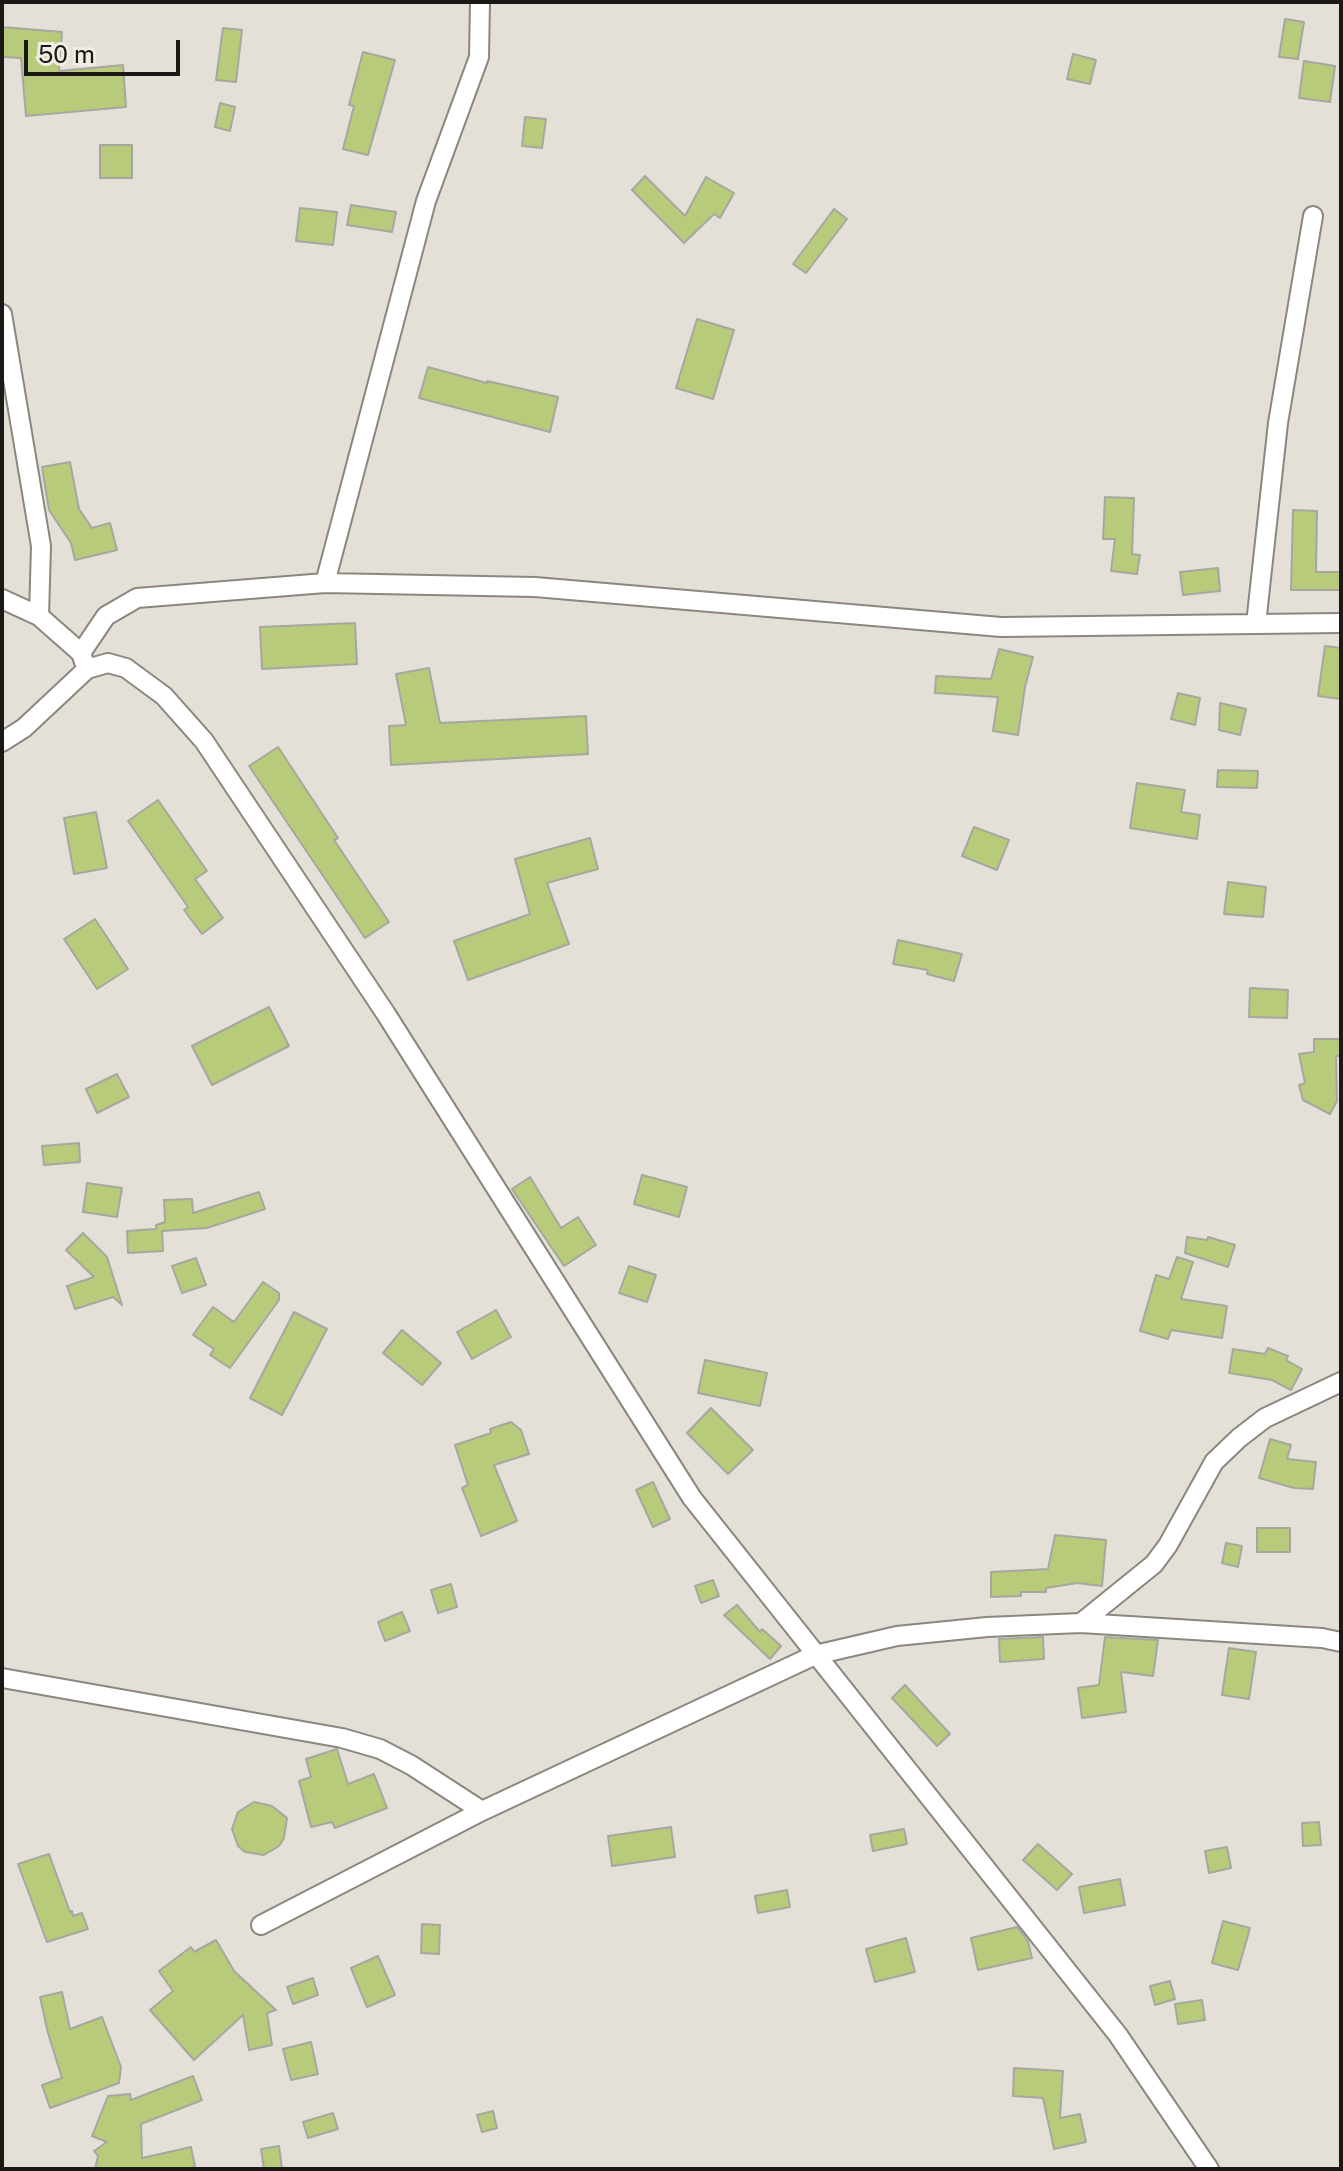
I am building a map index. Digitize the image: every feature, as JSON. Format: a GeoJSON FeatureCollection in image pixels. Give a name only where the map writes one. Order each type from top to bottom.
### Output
{"type":"FeatureCollection","features":[{"type":"Feature","properties":{"kind":"street"},"geometry":{"type":"LineString","coordinates":[[325,583],[426,201],[479,57],[480,2]]}},
{"type":"Feature","properties":{"kind":"street"},"geometry":{"type":"LineString","coordinates":[[1256,624],[1278,423],[1313,216]]}},
{"type":"Feature","properties":{"kind":"street"},"geometry":{"type":"LineString","coordinates":[[2,314],[41,546],[39,616]]}},
{"type":"Feature","properties":{"kind":"street"},"geometry":{"type":"LineString","coordinates":[[2,742],[24,728],[84,661],[106,616],[137,598],[325,583],[535,587],[1001,627],[1341,623]]}},
{"type":"Feature","properties":{"kind":"street"},"geometry":{"type":"LineString","coordinates":[[2,599],[39,616],[84,661],[126,668],[164,696],[204,741],[386,1014],[692,1498],[1118,2035],[1209,2169]]}},
{"type":"Feature","properties":{"kind":"street"},"geometry":{"type":"LineString","coordinates":[[1081,1623],[1154,1564],[1168,1545],[1214,1462],[1239,1438],[1265,1418],[1341,1382]]}},
{"type":"Feature","properties":{"kind":"street"},"geometry":{"type":"LineString","coordinates":[[261,1925],[482,1811],[815,1655],[897,1636],[987,1627],[1081,1623],[1322,1638],[1341,1642]]}},
{"type":"Feature","properties":{"kind":"street"},"geometry":{"type":"LineString","coordinates":[[2,1678],[342,1738],[380,1749],[482,1811]]}},
{"type":"Feature","properties":{"kind":"building"},"geometry":{"type":"Polygon","coordinates":[[[1285,19],[1304,22],[1298,59],[1279,57],[1285,19]]]}},
{"type":"Feature","properties":{"kind":"building"},"geometry":{"type":"Polygon","coordinates":[[[2,27],[62,32],[59,71],[123,65],[126,107],[26,116],[21,58],[2,57],[2,27]]]}},
{"type":"Feature","properties":{"kind":"building"},"geometry":{"type":"Polygon","coordinates":[[[223,28],[242,30],[236,82],[216,80],[223,28]]]}},
{"type":"Feature","properties":{"kind":"building"},"geometry":{"type":"Polygon","coordinates":[[[363,52],[395,60],[368,155],[343,149],[354,106],[349,105],[363,52]]]}},
{"type":"Feature","properties":{"kind":"building"},"geometry":{"type":"Polygon","coordinates":[[[1073,54],[1096,60],[1090,84],[1067,79],[1073,54]]]}},
{"type":"Feature","properties":{"kind":"building"},"geometry":{"type":"Polygon","coordinates":[[[1304,61],[1335,66],[1330,102],[1299,98],[1304,61]]]}},
{"type":"Feature","properties":{"kind":"building"},"geometry":{"type":"Polygon","coordinates":[[[220,103],[235,107],[230,131],[215,127],[220,103]]]}},
{"type":"Feature","properties":{"kind":"building"},"geometry":{"type":"Polygon","coordinates":[[[525,117],[546,119],[542,148],[522,146],[525,117]]]}},
{"type":"Feature","properties":{"kind":"building"},"geometry":{"type":"Polygon","coordinates":[[[100,145],[132,145],[132,178],[100,178],[100,145]]]}},
{"type":"Feature","properties":{"kind":"building"},"geometry":{"type":"Polygon","coordinates":[[[645,176],[685,216],[706,177],[734,193],[720,218],[714,214],[684,243],[632,190],[645,176]]]}},
{"type":"Feature","properties":{"kind":"building"},"geometry":{"type":"Polygon","coordinates":[[[351,205],[396,212],[392,232],[347,225],[351,205]]]}},
{"type":"Feature","properties":{"kind":"building"},"geometry":{"type":"Polygon","coordinates":[[[300,208],[337,212],[333,245],[296,241],[300,208]]]}},
{"type":"Feature","properties":{"kind":"building"},"geometry":{"type":"Polygon","coordinates":[[[834,209],[847,219],[806,273],[793,264],[834,209]]]}},
{"type":"Feature","properties":{"kind":"building"},"geometry":{"type":"Polygon","coordinates":[[[697,319],[734,330],[713,399],[676,388],[697,319]]]}},
{"type":"Feature","properties":{"kind":"building"},"geometry":{"type":"Polygon","coordinates":[[[428,367],[558,397],[550,432],[419,398],[428,367]]]}},
{"type":"Feature","properties":{"kind":"building"},"geometry":{"type":"Polygon","coordinates":[[[70,462],[79,509],[92,528],[110,523],[117,550],[75,560],[71,543],[49,510],[42,467],[70,462]]]}},
{"type":"Feature","properties":{"kind":"building"},"geometry":{"type":"Polygon","coordinates":[[[1105,497],[1134,498],[1132,554],[1140,555],[1137,574],[1111,571],[1115,539],[1103,539],[1105,497]]]}},
{"type":"Feature","properties":{"kind":"building"},"geometry":{"type":"Polygon","coordinates":[[[1293,510],[1317,511],[1316,572],[1341,572],[1341,590],[1291,590],[1293,510]]]}},
{"type":"Feature","properties":{"kind":"building"},"geometry":{"type":"Polygon","coordinates":[[[1218,568],[1220,591],[1183,595],[1180,572],[1218,568]]]}},
{"type":"Feature","properties":{"kind":"building"},"geometry":{"type":"Polygon","coordinates":[[[355,623],[357,664],[262,669],[260,627],[355,623]]]}},
{"type":"Feature","properties":{"kind":"building"},"geometry":{"type":"Polygon","coordinates":[[[1325,646],[1341,648],[1341,699],[1318,696],[1325,646]]]}},
{"type":"Feature","properties":{"kind":"building"},"geometry":{"type":"Polygon","coordinates":[[[999,649],[1033,657],[1018,735],[993,731],[998,697],[935,693],[936,676],[991,679],[999,649]]]}},
{"type":"Feature","properties":{"kind":"building"},"geometry":{"type":"Polygon","coordinates":[[[429,668],[440,723],[586,716],[588,754],[391,765],[389,726],[406,725],[396,674],[429,668]]]}},
{"type":"Feature","properties":{"kind":"building"},"geometry":{"type":"Polygon","coordinates":[[[1178,693],[1200,698],[1195,725],[1171,719],[1178,693]]]}},
{"type":"Feature","properties":{"kind":"building"},"geometry":{"type":"Polygon","coordinates":[[[1220,703],[1246,709],[1240,735],[1219,730],[1220,703]]]}},
{"type":"Feature","properties":{"kind":"building"},"geometry":{"type":"Polygon","coordinates":[[[278,747],[338,838],[334,840],[389,922],[365,938],[249,766],[278,747]]]}},
{"type":"Feature","properties":{"kind":"building"},"geometry":{"type":"Polygon","coordinates":[[[1218,770],[1258,771],[1257,788],[1217,787],[1218,770]]]}},
{"type":"Feature","properties":{"kind":"building"},"geometry":{"type":"Polygon","coordinates":[[[1137,783],[1185,790],[1181,812],[1200,815],[1197,839],[1130,828],[1137,783]]]}},
{"type":"Feature","properties":{"kind":"building"},"geometry":{"type":"Polygon","coordinates":[[[158,800],[207,871],[195,879],[223,918],[202,934],[184,910],[188,907],[128,821],[158,800]]]}},
{"type":"Feature","properties":{"kind":"building"},"geometry":{"type":"Polygon","coordinates":[[[96,812],[107,868],[74,874],[64,818],[96,812]]]}},
{"type":"Feature","properties":{"kind":"building"},"geometry":{"type":"Polygon","coordinates":[[[974,827],[1009,840],[997,870],[962,856],[974,827]]]}},
{"type":"Feature","properties":{"kind":"building"},"geometry":{"type":"Polygon","coordinates":[[[590,838],[598,869],[547,883],[569,944],[468,980],[454,941],[530,914],[515,859],[590,838]]]}},
{"type":"Feature","properties":{"kind":"building"},"geometry":{"type":"Polygon","coordinates":[[[1228,882],[1266,887],[1263,917],[1224,914],[1228,882]]]}},
{"type":"Feature","properties":{"kind":"building"},"geometry":{"type":"Polygon","coordinates":[[[95,919],[128,969],[97,989],[64,939],[95,919]]]}},
{"type":"Feature","properties":{"kind":"building"},"geometry":{"type":"Polygon","coordinates":[[[898,940],[962,954],[954,981],[927,974],[928,970],[893,964],[898,940]]]}},
{"type":"Feature","properties":{"kind":"building"},"geometry":{"type":"Polygon","coordinates":[[[1250,988],[1288,990],[1287,1018],[1249,1017],[1250,988]]]}},
{"type":"Feature","properties":{"kind":"building"},"geometry":{"type":"Polygon","coordinates":[[[269,1007],[289,1046],[212,1085],[192,1046],[269,1007]]]}},
{"type":"Feature","properties":{"kind":"building"},"geometry":{"type":"Polygon","coordinates":[[[1314,1039],[1341,1039],[1341,1056],[1336,1056],[1337,1101],[1330,1114],[1303,1100],[1299,1085],[1305,1083],[1299,1054],[1314,1052],[1314,1039]]]}},
{"type":"Feature","properties":{"kind":"building"},"geometry":{"type":"Polygon","coordinates":[[[117,1074],[129,1097],[97,1113],[86,1089],[117,1074]]]}},
{"type":"Feature","properties":{"kind":"building"},"geometry":{"type":"Polygon","coordinates":[[[79,1143],[80,1162],[44,1165],[42,1146],[79,1143]]]}},
{"type":"Feature","properties":{"kind":"building"},"geometry":{"type":"Polygon","coordinates":[[[642,1175],[687,1187],[679,1217],[634,1204],[642,1175]]]}},
{"type":"Feature","properties":{"kind":"building"},"geometry":{"type":"Polygon","coordinates":[[[530,1177],[561,1228],[578,1217],[596,1245],[564,1266],[512,1189],[530,1177]]]}},
{"type":"Feature","properties":{"kind":"building"},"geometry":{"type":"Polygon","coordinates":[[[87,1183],[122,1188],[117,1217],[83,1212],[87,1183]]]}},
{"type":"Feature","properties":{"kind":"building"},"geometry":{"type":"Polygon","coordinates":[[[259,1192],[265,1209],[207,1228],[162,1231],[163,1251],[128,1253],[127,1231],[156,1229],[156,1225],[165,1222],[164,1200],[192,1199],[193,1213],[259,1192]]]}},
{"type":"Feature","properties":{"kind":"building"},"geometry":{"type":"Polygon","coordinates":[[[83,1233],[107,1257],[122,1305],[113,1297],[75,1309],[67,1286],[94,1277],[66,1250],[83,1233]]]}},
{"type":"Feature","properties":{"kind":"building"},"geometry":{"type":"Polygon","coordinates":[[[1187,1237],[1207,1240],[1208,1237],[1235,1245],[1228,1267],[1185,1253],[1187,1237]]]}},
{"type":"Feature","properties":{"kind":"building"},"geometry":{"type":"Polygon","coordinates":[[[1177,1257],[1193,1262],[1181,1299],[1227,1306],[1222,1338],[1171,1330],[1168,1339],[1140,1331],[1156,1275],[1169,1279],[1177,1257]]]}},
{"type":"Feature","properties":{"kind":"building"},"geometry":{"type":"Polygon","coordinates":[[[196,1258],[206,1285],[182,1293],[172,1266],[196,1258]]]}},
{"type":"Feature","properties":{"kind":"building"},"geometry":{"type":"Polygon","coordinates":[[[629,1266],[656,1275],[647,1302],[619,1293],[629,1266]]]}},
{"type":"Feature","properties":{"kind":"building"},"geometry":{"type":"Polygon","coordinates":[[[263,1282],[279,1293],[279,1300],[230,1368],[210,1355],[214,1349],[193,1335],[213,1307],[234,1322],[263,1282]]]}},
{"type":"Feature","properties":{"kind":"building"},"geometry":{"type":"Polygon","coordinates":[[[496,1310],[511,1337],[472,1359],[457,1332],[496,1310]]]}},
{"type":"Feature","properties":{"kind":"building"},"geometry":{"type":"Polygon","coordinates":[[[294,1312],[327,1329],[282,1415],[250,1398],[294,1312]]]}},
{"type":"Feature","properties":{"kind":"building"},"geometry":{"type":"Polygon","coordinates":[[[402,1330],[441,1363],[422,1385],[383,1353],[402,1330]]]}},
{"type":"Feature","properties":{"kind":"building"},"geometry":{"type":"Polygon","coordinates":[[[1268,1348],[1288,1356],[1286,1360],[1302,1369],[1291,1390],[1272,1380],[1229,1373],[1233,1349],[1265,1354],[1268,1348]]]}},
{"type":"Feature","properties":{"kind":"building"},"geometry":{"type":"Polygon","coordinates":[[[705,1360],[767,1373],[760,1406],[698,1393],[705,1360]]]}},
{"type":"Feature","properties":{"kind":"building"},"geometry":{"type":"Polygon","coordinates":[[[711,1408],[753,1450],[728,1474],[687,1433],[711,1408]]]}},
{"type":"Feature","properties":{"kind":"building"},"geometry":{"type":"Polygon","coordinates":[[[511,1422],[521,1430],[529,1454],[494,1465],[517,1521],[481,1536],[462,1488],[468,1485],[455,1445],[491,1433],[490,1429],[511,1422]]]}},
{"type":"Feature","properties":{"kind":"building"},"geometry":{"type":"Polygon","coordinates":[[[1270,1439],[1291,1445],[1287,1459],[1316,1462],[1313,1489],[1294,1488],[1259,1478],[1270,1439]]]}},
{"type":"Feature","properties":{"kind":"building"},"geometry":{"type":"Polygon","coordinates":[[[653,1482],[670,1519],[653,1527],[636,1490],[653,1482]]]}},
{"type":"Feature","properties":{"kind":"building"},"geometry":{"type":"Polygon","coordinates":[[[1257,1528],[1290,1528],[1290,1552],[1257,1552],[1257,1528]]]}},
{"type":"Feature","properties":{"kind":"building"},"geometry":{"type":"Polygon","coordinates":[[[1055,1535],[1106,1540],[1102,1586],[1077,1583],[1046,1588],[1046,1592],[991,1597],[991,1572],[1048,1569],[1055,1535]]]}},
{"type":"Feature","properties":{"kind":"building"},"geometry":{"type":"Polygon","coordinates":[[[1226,1543],[1242,1546],[1238,1567],[1222,1563],[1226,1543]]]}},
{"type":"Feature","properties":{"kind":"building"},"geometry":{"type":"Polygon","coordinates":[[[713,1580],[719,1596],[701,1603],[695,1586],[713,1580]]]}},
{"type":"Feature","properties":{"kind":"building"},"geometry":{"type":"Polygon","coordinates":[[[451,1584],[457,1607],[438,1613],[431,1590],[451,1584]]]}},
{"type":"Feature","properties":{"kind":"building"},"geometry":{"type":"Polygon","coordinates":[[[737,1605],[760,1632],[762,1629],[781,1646],[770,1659],[724,1615],[737,1605]]]}},
{"type":"Feature","properties":{"kind":"building"},"geometry":{"type":"Polygon","coordinates":[[[402,1612],[410,1631],[385,1641],[378,1622],[402,1612]]]}},
{"type":"Feature","properties":{"kind":"building"},"geometry":{"type":"Polygon","coordinates":[[[1043,1637],[1044,1659],[1000,1662],[999,1639],[1043,1637]]]}},
{"type":"Feature","properties":{"kind":"building"},"geometry":{"type":"Polygon","coordinates":[[[1105,1637],[1158,1640],[1153,1676],[1121,1672],[1126,1712],[1082,1718],[1078,1688],[1099,1685],[1105,1637]]]}},
{"type":"Feature","properties":{"kind":"building"},"geometry":{"type":"Polygon","coordinates":[[[1229,1648],[1256,1652],[1249,1699],[1222,1695],[1229,1648]]]}},
{"type":"Feature","properties":{"kind":"building"},"geometry":{"type":"Polygon","coordinates":[[[905,1685],[950,1734],[937,1746],[892,1698],[905,1685]]]}},
{"type":"Feature","properties":{"kind":"building"},"geometry":{"type":"Polygon","coordinates":[[[337,1749],[348,1784],[374,1774],[387,1808],[335,1828],[332,1822],[311,1827],[299,1781],[311,1777],[306,1759],[337,1749]]]}},
{"type":"Feature","properties":{"kind":"building"},"geometry":{"type":"Polygon","coordinates":[[[254,1802],[272,1806],[287,1818],[284,1838],[279,1846],[264,1855],[245,1852],[238,1846],[232,1829],[238,1812],[254,1802]]]}},
{"type":"Feature","properties":{"kind":"building"},"geometry":{"type":"Polygon","coordinates":[[[1319,1822],[1321,1845],[1303,1846],[1302,1823],[1319,1822]]]}},
{"type":"Feature","properties":{"kind":"building"},"geometry":{"type":"Polygon","coordinates":[[[671,1827],[675,1857],[612,1866],[608,1836],[671,1827]]]}},
{"type":"Feature","properties":{"kind":"building"},"geometry":{"type":"Polygon","coordinates":[[[904,1829],[907,1844],[873,1851],[870,1835],[904,1829]]]}},
{"type":"Feature","properties":{"kind":"building"},"geometry":{"type":"Polygon","coordinates":[[[1038,1844],[1072,1874],[1057,1890],[1023,1860],[1038,1844]]]}},
{"type":"Feature","properties":{"kind":"building"},"geometry":{"type":"Polygon","coordinates":[[[1227,1847],[1231,1868],[1209,1873],[1205,1851],[1227,1847]]]}},
{"type":"Feature","properties":{"kind":"building"},"geometry":{"type":"Polygon","coordinates":[[[49,1854],[70,1912],[73,1916],[82,1913],[88,1929],[47,1942],[18,1864],[49,1854]]]}},
{"type":"Feature","properties":{"kind":"building"},"geometry":{"type":"Polygon","coordinates":[[[1120,1879],[1125,1905],[1084,1913],[1079,1887],[1120,1879]]]}},
{"type":"Feature","properties":{"kind":"building"},"geometry":{"type":"Polygon","coordinates":[[[787,1890],[790,1907],[758,1913],[755,1896],[787,1890]]]}},
{"type":"Feature","properties":{"kind":"building"},"geometry":{"type":"Polygon","coordinates":[[[1223,1921],[1250,1928],[1238,1970],[1212,1963],[1223,1921]]]}},
{"type":"Feature","properties":{"kind":"building"},"geometry":{"type":"Polygon","coordinates":[[[422,1924],[440,1925],[439,1954],[421,1953],[422,1924]]]}},
{"type":"Feature","properties":{"kind":"building"},"geometry":{"type":"Polygon","coordinates":[[[1017,1927],[1028,1941],[1032,1958],[978,1970],[971,1938],[1017,1927]]]}},
{"type":"Feature","properties":{"kind":"building"},"geometry":{"type":"Polygon","coordinates":[[[906,1938],[915,1972],[875,1982],[866,1949],[906,1938]]]}},
{"type":"Feature","properties":{"kind":"building"},"geometry":{"type":"Polygon","coordinates":[[[216,1940],[234,1971],[276,2010],[267,2013],[272,2045],[249,2050],[243,2015],[194,2060],[150,2010],[173,1991],[159,1971],[191,1947],[194,1952],[216,1940]]]}},
{"type":"Feature","properties":{"kind":"building"},"geometry":{"type":"Polygon","coordinates":[[[378,1956],[395,1995],[367,2007],[351,1968],[378,1956]]]}},
{"type":"Feature","properties":{"kind":"building"},"geometry":{"type":"Polygon","coordinates":[[[313,1978],[318,1995],[293,2004],[287,1987],[313,1978]]]}},
{"type":"Feature","properties":{"kind":"building"},"geometry":{"type":"Polygon","coordinates":[[[1170,1981],[1175,1999],[1155,2005],[1150,1986],[1170,1981]]]}},
{"type":"Feature","properties":{"kind":"building"},"geometry":{"type":"Polygon","coordinates":[[[62,1992],[70,2029],[102,2017],[121,2067],[119,2083],[50,2108],[42,2085],[62,2078],[40,1997],[62,1992]]]}},
{"type":"Feature","properties":{"kind":"building"},"geometry":{"type":"Polygon","coordinates":[[[1202,2000],[1205,2020],[1178,2024],[1175,2004],[1202,2000]]]}},
{"type":"Feature","properties":{"kind":"building"},"geometry":{"type":"Polygon","coordinates":[[[311,2042],[318,2074],[291,2080],[283,2049],[311,2042]]]}},
{"type":"Feature","properties":{"kind":"building"},"geometry":{"type":"Polygon","coordinates":[[[1014,2068],[1063,2071],[1060,2118],[1080,2114],[1086,2142],[1054,2149],[1043,2098],[1013,2096],[1014,2068]]]}},
{"type":"Feature","properties":{"kind":"building"},"geometry":{"type":"Polygon","coordinates":[[[193,2076],[202,2100],[141,2124],[142,2158],[191,2147],[195,2166],[190,2169],[95,2169],[98,2156],[94,2151],[107,2142],[92,2136],[108,2096],[130,2094],[131,2100],[193,2076]]]}},
{"type":"Feature","properties":{"kind":"building"},"geometry":{"type":"Polygon","coordinates":[[[493,2111],[497,2128],[482,2132],[477,2115],[493,2111]]]}},
{"type":"Feature","properties":{"kind":"building"},"geometry":{"type":"Polygon","coordinates":[[[333,2113],[338,2129],[308,2138],[303,2122],[333,2113]]]}},
{"type":"Feature","properties":{"kind":"building"},"geometry":{"type":"Polygon","coordinates":[[[279,2146],[282,2169],[264,2169],[261,2149],[279,2146]]]}}]}
